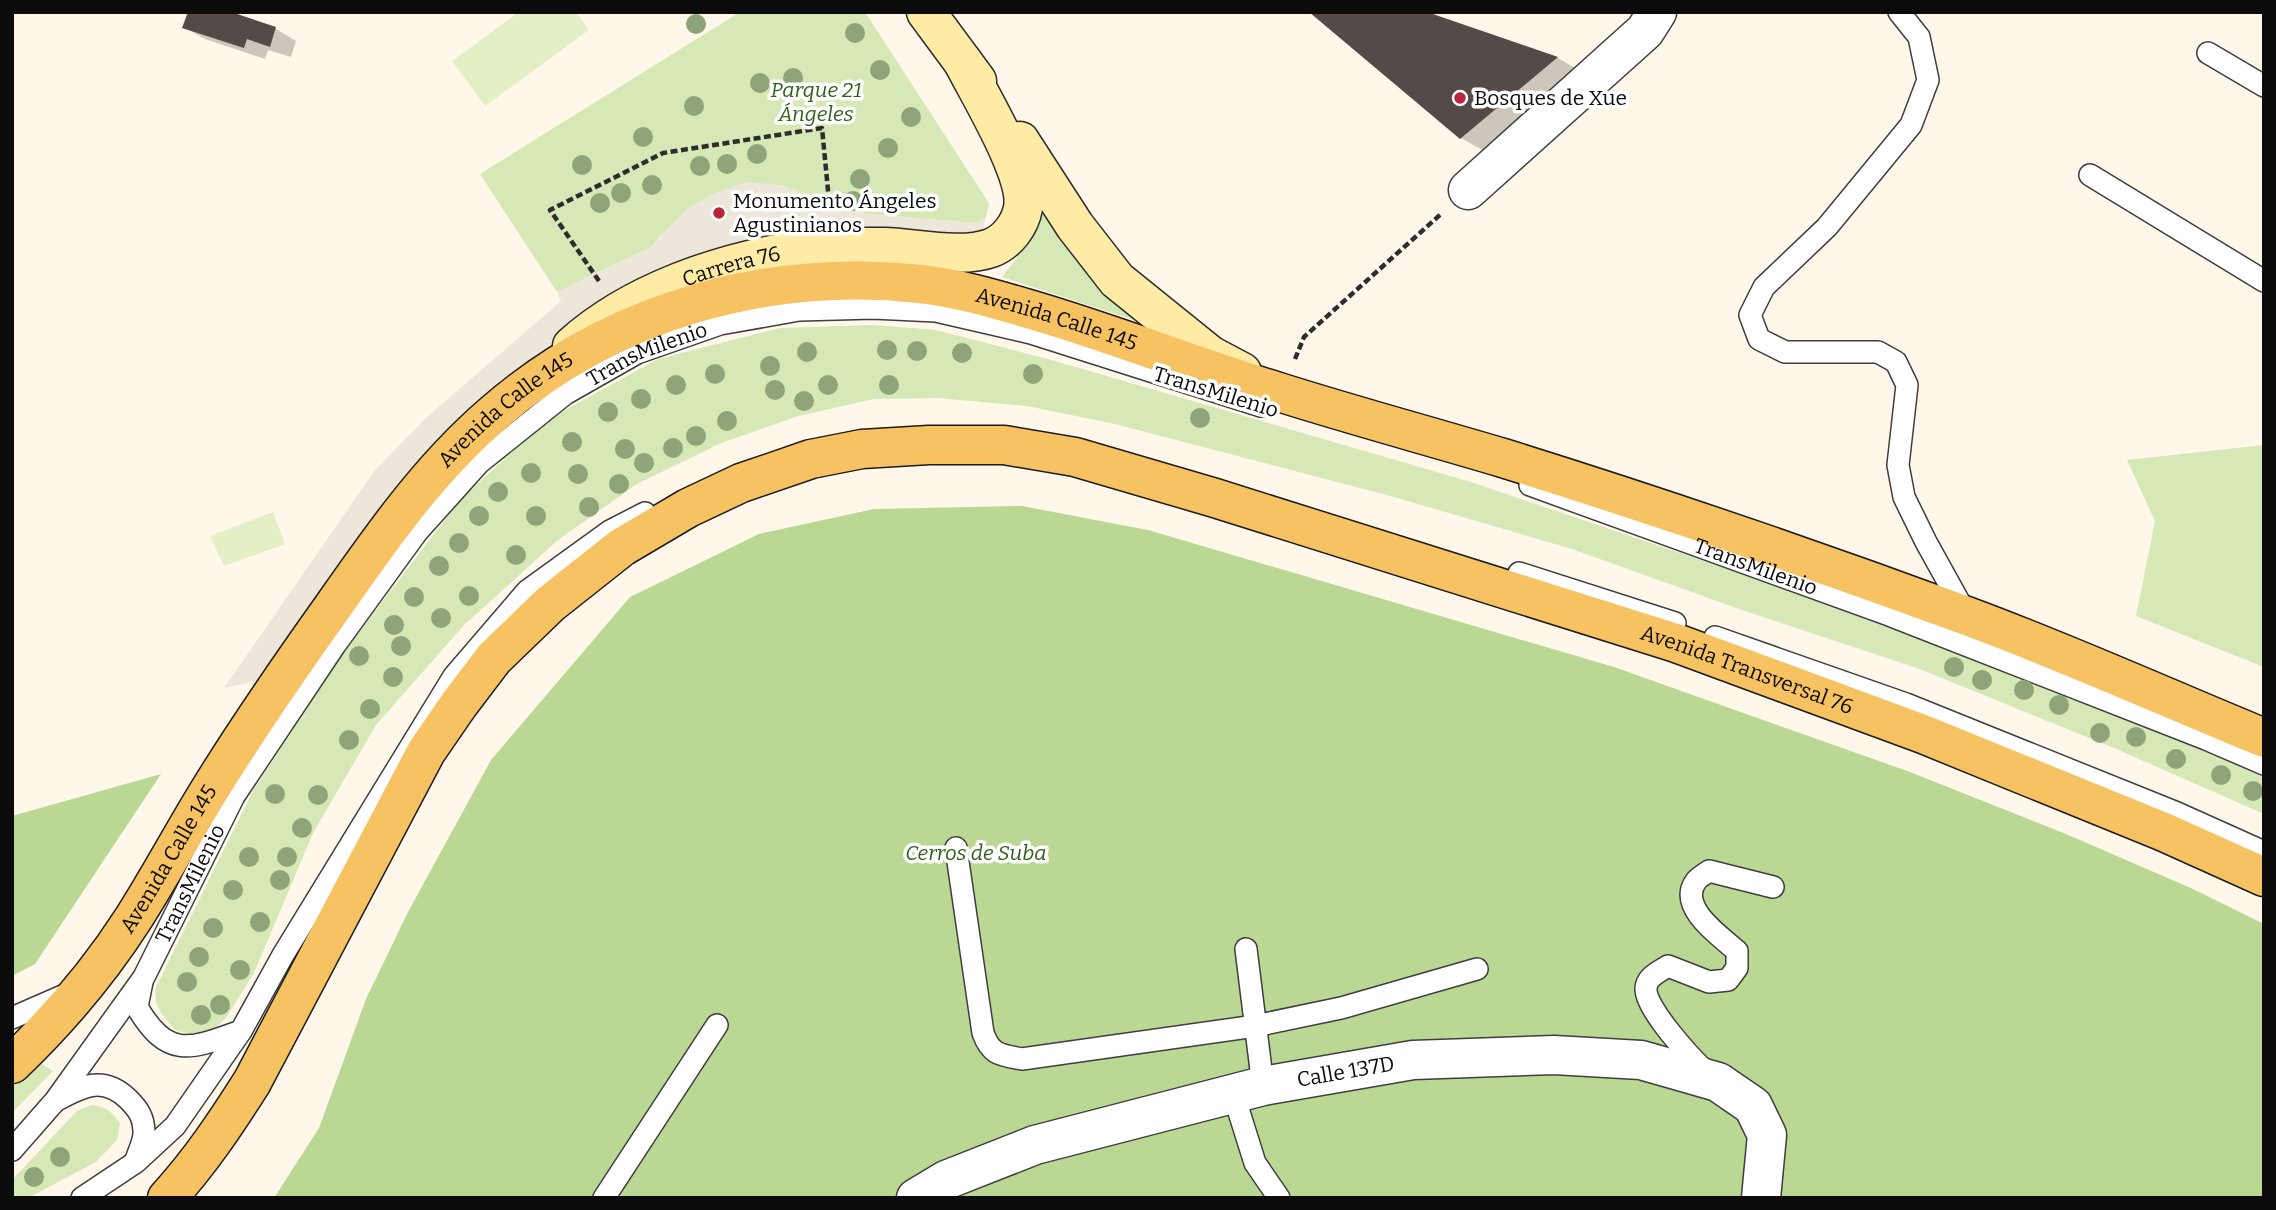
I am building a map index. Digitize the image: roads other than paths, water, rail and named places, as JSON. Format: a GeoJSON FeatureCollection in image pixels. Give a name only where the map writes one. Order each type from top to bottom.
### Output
{"type":"FeatureCollection","features":[{"type":"Feature","properties":{"kind":"main road","name":"Carrera 76"},"geometry":{"type":"LineString","coordinates":[[926,12],[1020,142],[1075,226],[1117,280],[1210,355],[1288,378]]}},
{"type":"Feature","properties":{"kind":"main road","name":"Carrera 76"},"geometry":{"type":"LineString","coordinates":[[540,375],[582,336],[618,311],[673,285],[725,265],[801,249],[845,247],[968,253],[992,248],[1003,240],[1013,232],[1023,208],[1021,180],[963,62]]}},
{"type":"Feature","properties":{"kind":"main road","name":"Avenida Calle 145"},"geometry":{"type":"LineString","coordinates":[[12,1064],[85,986],[136,915],[209,791],[276,687],[387,530],[440,465],[489,417],[540,375],[634,324],[692,304],[742,291],[820,282],[920,284],[975,294],[1288,378]]}},
{"type":"Feature","properties":{"kind":"main road"},"geometry":{"type":"LineString","coordinates":[[1288,378],[1518,463],[1968,616],[2264,738]]}},
{"type":"Feature","properties":{"kind":"main road","name":"Avenida Transversal 76"},"geometry":{"type":"LineString","coordinates":[[167,1198],[214,1140],[252,1082],[426,752],[494,658],[550,604],[622,547],[688,508],[741,483],[811,459],[862,449],[929,445],[1004,445],[1075,457],[1215,498],[1676,643],[1936,739],[2164,832],[2264,877]]}},
{"type":"Feature","properties":{"kind":"street"},"geometry":{"type":"LineString","coordinates":[[1468,190],[1645,31],[1657,12]]}},
{"type":"Feature","properties":{"kind":"street","name":"Calle 137D"},"geometry":{"type":"LineString","coordinates":[[916,1198],[946,1180],[1035,1144],[1248,1089],[1413,1060],[1555,1055],[1641,1060],[1718,1082],[1753,1106],[1767,1135],[1761,1198]]}},
{"type":"Feature","properties":{"kind":"lane"},"geometry":{"type":"LineString","coordinates":[[1899,12],[1919,37],[1928,80],[1911,125],[1827,227],[1764,287],[1750,315],[1759,340],[1784,352],[1878,352],[1896,362],[1908,385],[1898,465],[1904,497],[1968,616]]}},
{"type":"Feature","properties":{"kind":"lane"},"geometry":{"type":"LineString","coordinates":[[2208,53],[2264,86]]}},
{"type":"Feature","properties":{"kind":"lane"},"geometry":{"type":"LineString","coordinates":[[2090,175],[2264,281]]}},
{"type":"Feature","properties":{"kind":"lane","name":"TransMilenio"},"geometry":{"type":"LineString","coordinates":[[12,1150],[55,1101],[144,977],[234,796],[335,645],[417,532],[479,463],[565,394],[637,353],[720,324],[799,310],[873,308],[936,311],[1031,333],[1208,390],[1506,477],[1889,615],[2264,764]]}},
{"type":"Feature","properties":{"kind":"lane"},"geometry":{"type":"LineString","coordinates":[[82,1198],[136,1161],[175,1126],[240,1031],[297,932],[454,676],[527,591],[610,531],[757,461],[831,437],[954,426],[1014,429],[1080,439],[1632,608],[1906,704],[2177,813],[2264,852]]}},
{"type":"Feature","properties":{"kind":"lane"},"geometry":{"type":"LineString","coordinates":[[956,848],[984,1033],[988,1047],[999,1055],[1022,1059],[1255,1026],[1341,1008],[1477,969]]}},
{"type":"Feature","properties":{"kind":"lane"},"geometry":{"type":"LineString","coordinates":[[1718,1082],[1686,1054],[1647,999],[1645,986],[1652,976],[1668,967],[1709,982],[1728,980],[1737,968],[1737,951],[1696,914],[1690,900],[1695,882],[1709,871],[1773,887]]}},
{"type":"Feature","properties":{"kind":"lane"},"geometry":{"type":"LineString","coordinates":[[1246,949],[1255,1026],[1248,1089],[1255,1163],[1279,1198]]}},
{"type":"Feature","properties":{"kind":"lane","name":"TransMilenio"},"geometry":{"type":"LineString","coordinates":[[144,977],[137,1007],[149,1028],[171,1044],[195,1048],[240,1031]]}},
{"type":"Feature","properties":{"kind":"lane"},"geometry":{"type":"LineString","coordinates":[[12,1018],[85,986]]}},
{"type":"Feature","properties":{"kind":"lane"},"geometry":{"type":"LineString","coordinates":[[604,1198],[717,1025]]}},
{"type":"Feature","properties":{"kind":"lane","name":"TransMilenio"},"geometry":{"type":"LineString","coordinates":[[55,1101],[74,1090],[97,1084],[117,1088],[141,1111],[145,1135],[136,1161]]}},
{"type":"Feature","properties":{"kind":"place","name":"Bosques de Xue"},"geometry":{"type":"Point","coordinates":[1460,98]}},
{"type":"Feature","properties":{"kind":"place","name":"Monumento Ángeles Agustinianos"},"geometry":{"type":"Point","coordinates":[719,213]}},
{"type":"Feature","properties":{"kind":"park label","name":"Parque 21 Ángeles"},"geometry":{"type":"Point","coordinates":[816,102]}},
{"type":"Feature","properties":{"kind":"park label","name":"Cerros de Suba"},"geometry":{"type":"Point","coordinates":[976,853]}}]}
